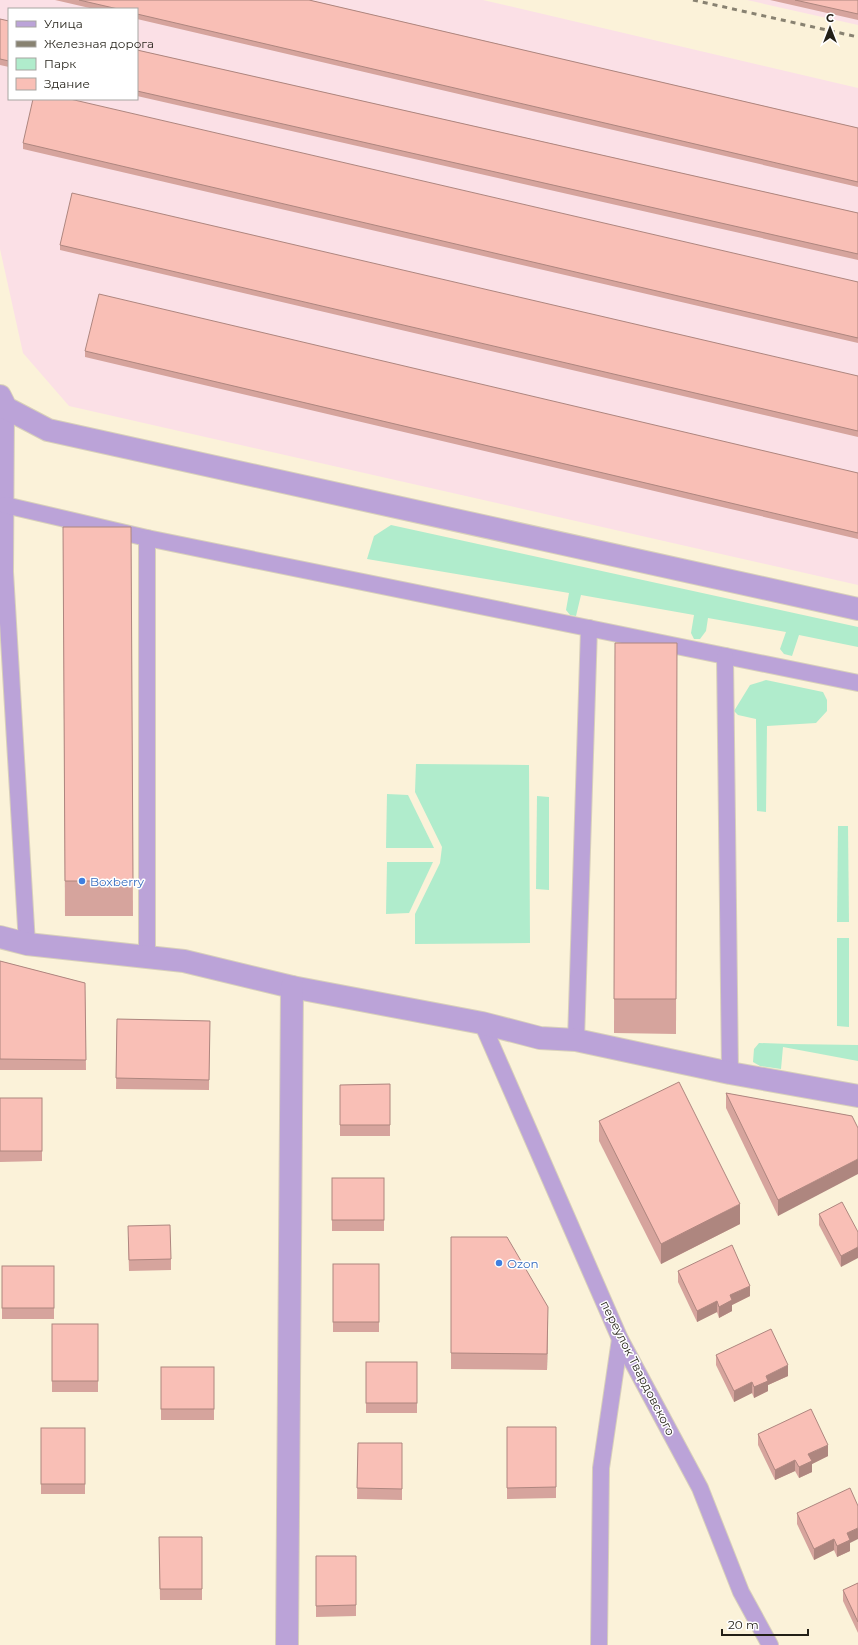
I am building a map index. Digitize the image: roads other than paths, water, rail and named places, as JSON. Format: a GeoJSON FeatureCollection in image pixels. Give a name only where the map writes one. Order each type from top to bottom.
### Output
{"type":"FeatureCollection","features":[{"type":"Feature","properties":{"kind":"street"},"geometry":{"type":"LineString","coordinates":[[3,402],[48,430],[858,609]]}},
{"type":"Feature","properties":{"kind":"street"},"geometry":{"type":"LineString","coordinates":[[0,937],[27,944],[184,961],[292,988],[482,1023],[540,1038],[576,1040],[855,1100]]}},
{"type":"Feature","properties":{"kind":"street"},"geometry":{"type":"LineString","coordinates":[[287,1645],[292,988]]}},
{"type":"Feature","properties":{"kind":"lane"},"geometry":{"type":"LineString","coordinates":[[3,402],[5,572],[27,944]]}},
{"type":"Feature","properties":{"kind":"lane"},"geometry":{"type":"LineString","coordinates":[[5,505],[147,538],[858,683]]}},
{"type":"Feature","properties":{"kind":"lane"},"geometry":{"type":"LineString","coordinates":[[147,538],[147,958]]}},
{"type":"Feature","properties":{"kind":"lane"},"geometry":{"type":"LineString","coordinates":[[576,1040],[589,628]]}},
{"type":"Feature","properties":{"kind":"lane"},"geometry":{"type":"LineString","coordinates":[[725,656],[730,1073]]}},
{"type":"Feature","properties":{"kind":"lane","name":"переулок Твардовского"},"geometry":{"type":"LineString","coordinates":[[482,1023],[620,1339],[700,1488],[742,1592],[770,1645]]}},
{"type":"Feature","properties":{"kind":"lane"},"geometry":{"type":"LineString","coordinates":[[599,1645],[601,1468],[620,1339]]}},
{"type":"Feature","properties":{"kind":"railway"},"geometry":{"type":"LineString","coordinates":[[693,0],[858,37]]}},
{"type":"Feature","properties":{"kind":"place","name":"Boxberry"},"geometry":{"type":"Point","coordinates":[82,881]}},
{"type":"Feature","properties":{"kind":"place","name":"Ozon"},"geometry":{"type":"Point","coordinates":[499,1263]}}]}
